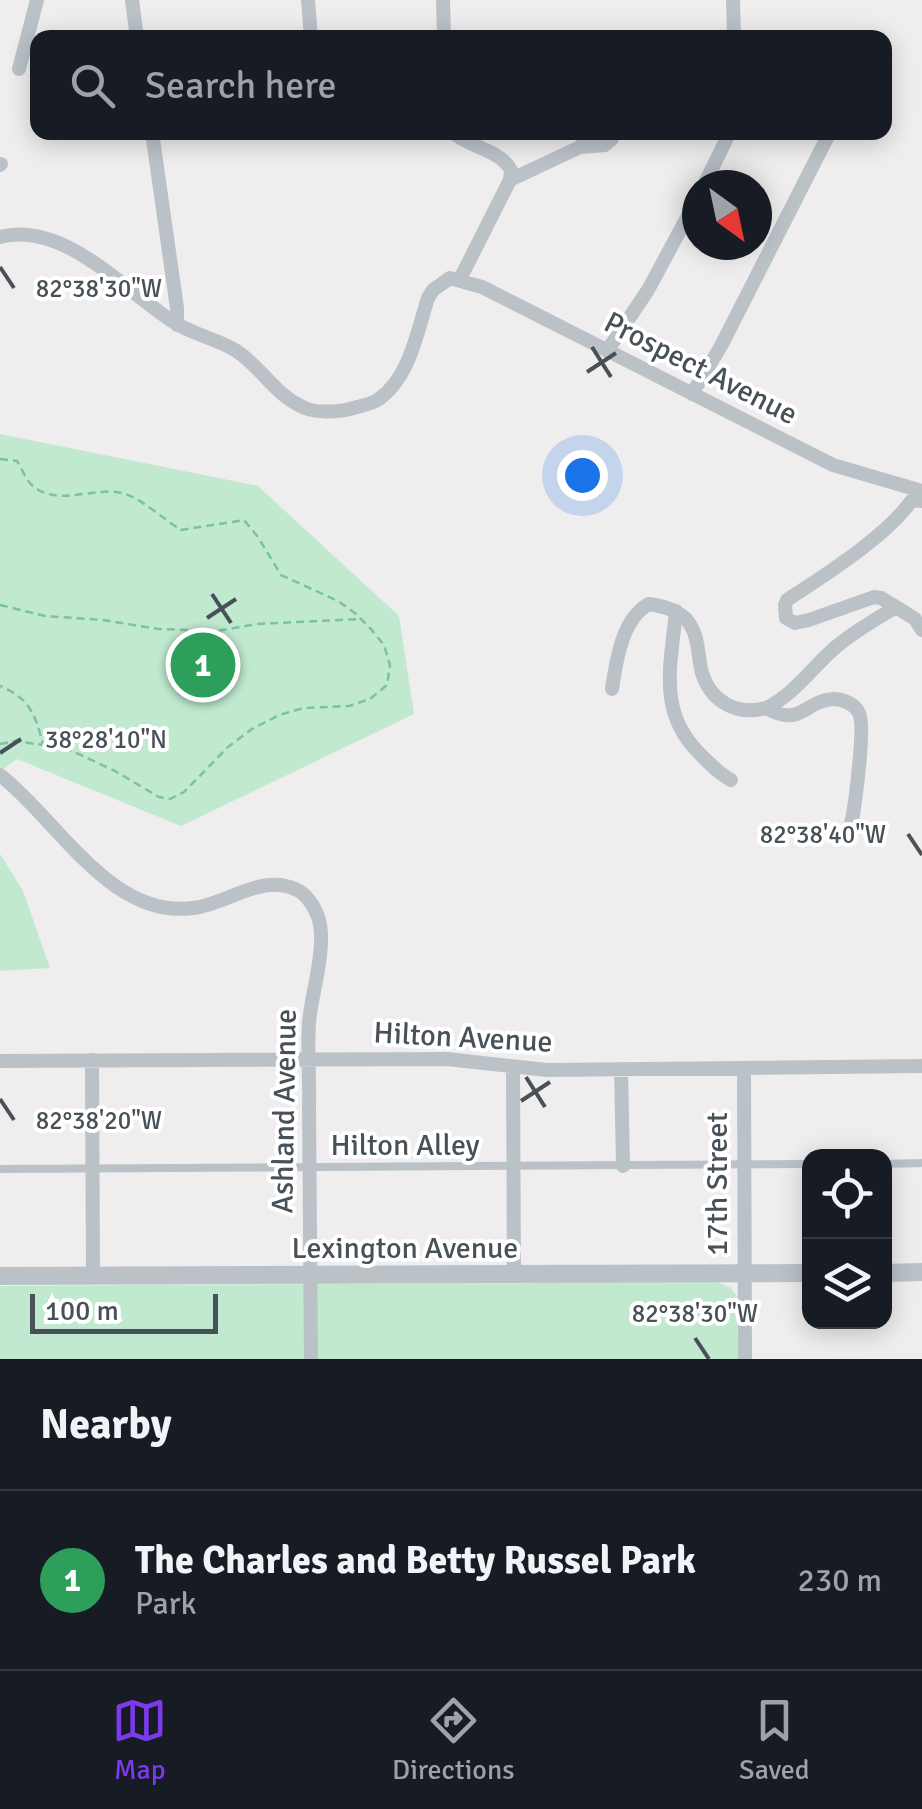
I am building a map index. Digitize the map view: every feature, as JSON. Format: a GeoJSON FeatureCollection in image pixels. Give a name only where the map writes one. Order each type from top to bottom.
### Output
{"type":"FeatureCollection","features":[{"type":"Feature","properties":{"kind":"street"},"geometry":{"type":"LineString","coordinates":[[20,69],[37,0]]}},
{"type":"Feature","properties":{"kind":"street"},"geometry":{"type":"LineString","coordinates":[[132,0],[136,30]]}},
{"type":"Feature","properties":{"kind":"street"},"geometry":{"type":"LineString","coordinates":[[308,0],[311,30]]}},
{"type":"Feature","properties":{"kind":"street"},"geometry":{"type":"LineString","coordinates":[[444,0],[444,30]]}},
{"type":"Feature","properties":{"kind":"street"},"geometry":{"type":"LineString","coordinates":[[733,0],[734,30]]}},
{"type":"Feature","properties":{"kind":"street"},"geometry":{"type":"LineString","coordinates":[[153,140],[177,308],[176,325]]}},
{"type":"Feature","properties":{"kind":"street"},"geometry":{"type":"LineString","coordinates":[[0,236],[33,234],[70,247],[176,325],[234,349],[276,390],[307,410],[342,411],[376,402],[402,374],[428,298],[450,278],[460,279],[510,180],[511,170],[504,161],[462,140]]}},
{"type":"Feature","properties":{"kind":"street"},"geometry":{"type":"LineString","coordinates":[[580,146],[585,140]]}},
{"type":"Feature","properties":{"kind":"street"},"geometry":{"type":"LineString","coordinates":[[510,180],[580,146],[605,146],[611,140]]}},
{"type":"Feature","properties":{"kind":"street"},"geometry":{"type":"LineString","coordinates":[[711,170],[726,140]]}},
{"type":"Feature","properties":{"kind":"street"},"geometry":{"type":"LineString","coordinates":[[692,394],[721,346],[826,140]]}},
{"type":"Feature","properties":{"kind":"street"},"geometry":{"type":"LineString","coordinates":[[607,352],[648,290],[682,227]]}},
{"type":"Feature","properties":{"kind":"street","name":"Prospect Avenue"},"geometry":{"type":"LineString","coordinates":[[460,279],[832,466],[922,490]]}},
{"type":"Feature","properties":{"kind":"street"},"geometry":{"type":"LineString","coordinates":[[922,500],[912,500],[902,514],[785,606],[786,618],[795,623],[880,598],[915,619],[922,630]]}},
{"type":"Feature","properties":{"kind":"street"},"geometry":{"type":"LineString","coordinates":[[612,690],[616,659],[625,634],[639,610],[649,604],[686,619],[693,630],[708,685],[720,700],[749,711],[766,708],[836,646],[896,607]]}},
{"type":"Feature","properties":{"kind":"street"},"geometry":{"type":"LineString","coordinates":[[676,612],[668,692],[672,710],[692,746],[730,780]]}},
{"type":"Feature","properties":{"kind":"street"},"geometry":{"type":"LineString","coordinates":[[766,708],[790,716],[833,699],[851,704],[859,712],[855,796],[848,832]]}},
{"type":"Feature","properties":{"kind":"street","name":"Ashland Avenue"},"geometry":{"type":"LineString","coordinates":[[0,775],[94,868],[138,900],[174,910],[196,908],[262,885],[278,884],[300,890],[318,918],[320,936],[309,1023],[312,1359]]}},
{"type":"Feature","properties":{"kind":"street","name":"Hilton Avenue"},"geometry":{"type":"LineString","coordinates":[[0,1061],[447,1058],[547,1070],[922,1066]]}},
{"type":"Feature","properties":{"kind":"street"},"geometry":{"type":"LineString","coordinates":[[92,1060],[93,1276]]}},
{"type":"Feature","properties":{"kind":"street"},"geometry":{"type":"LineString","coordinates":[[512,1067],[514,1275]]}},
{"type":"Feature","properties":{"kind":"street","name":"17th Street"},"geometry":{"type":"LineString","coordinates":[[744,1068],[745,1359]]}},
{"type":"Feature","properties":{"kind":"street"},"geometry":{"type":"LineString","coordinates":[[622,1069],[623,1166]]}},
{"type":"Feature","properties":{"kind":"street"},"geometry":{"type":"LineString","coordinates":[[892,1272],[922,1272]]}},
{"type":"Feature","properties":{"kind":"street","name":"Lexington Avenue"},"geometry":{"type":"LineString","coordinates":[[0,1276],[802,1274]]}},
{"type":"Feature","properties":{"kind":"lane"},"geometry":{"type":"LineString","coordinates":[[892,1164],[922,1163]]}},
{"type":"Feature","properties":{"kind":"lane","name":"Hilton Alley"},"geometry":{"type":"LineString","coordinates":[[0,1169],[802,1164]]}},
{"type":"Feature","properties":{"kind":"path"},"geometry":{"type":"LineString","coordinates":[[0,460],[17,461],[33,486],[45,492],[127,494],[181,530],[244,520],[281,575],[338,601],[362,618],[384,645],[390,665],[387,686],[370,699],[349,706],[304,708],[279,715],[228,747],[177,797],[170,799],[58,745],[0,744]]}},
{"type":"Feature","properties":{"kind":"path"},"geometry":{"type":"LineString","coordinates":[[0,605],[45,616],[178,630],[217,631],[256,624],[362,618]]}},
{"type":"Feature","properties":{"kind":"path"},"geometry":{"type":"LineString","coordinates":[[0,686],[25,700],[37,720],[43,745]]}},
{"type":"Feature","properties":{"kind":"green space"},"geometry":{"type":"Polygon","coordinates":[[[0,434],[258,486],[399,616],[414,714],[181,826],[17,759],[0,771],[0,434]]]}},
{"type":"Feature","properties":{"kind":"green space"},"geometry":{"type":"Polygon","coordinates":[[[0,854],[23,891],[50,968],[0,971],[0,854]]]}},
{"type":"Feature","properties":{"kind":"green space"},"geometry":{"type":"Polygon","coordinates":[[[718,1282],[731,1288],[737,1297],[738,1359],[0,1359],[0,1286],[718,1282]]]}},
{"type":"Feature","properties":{"kind":"place","name":"The Charles and Betty Russel Park"},"geometry":{"type":"Point","coordinates":[203,665]}}]}
